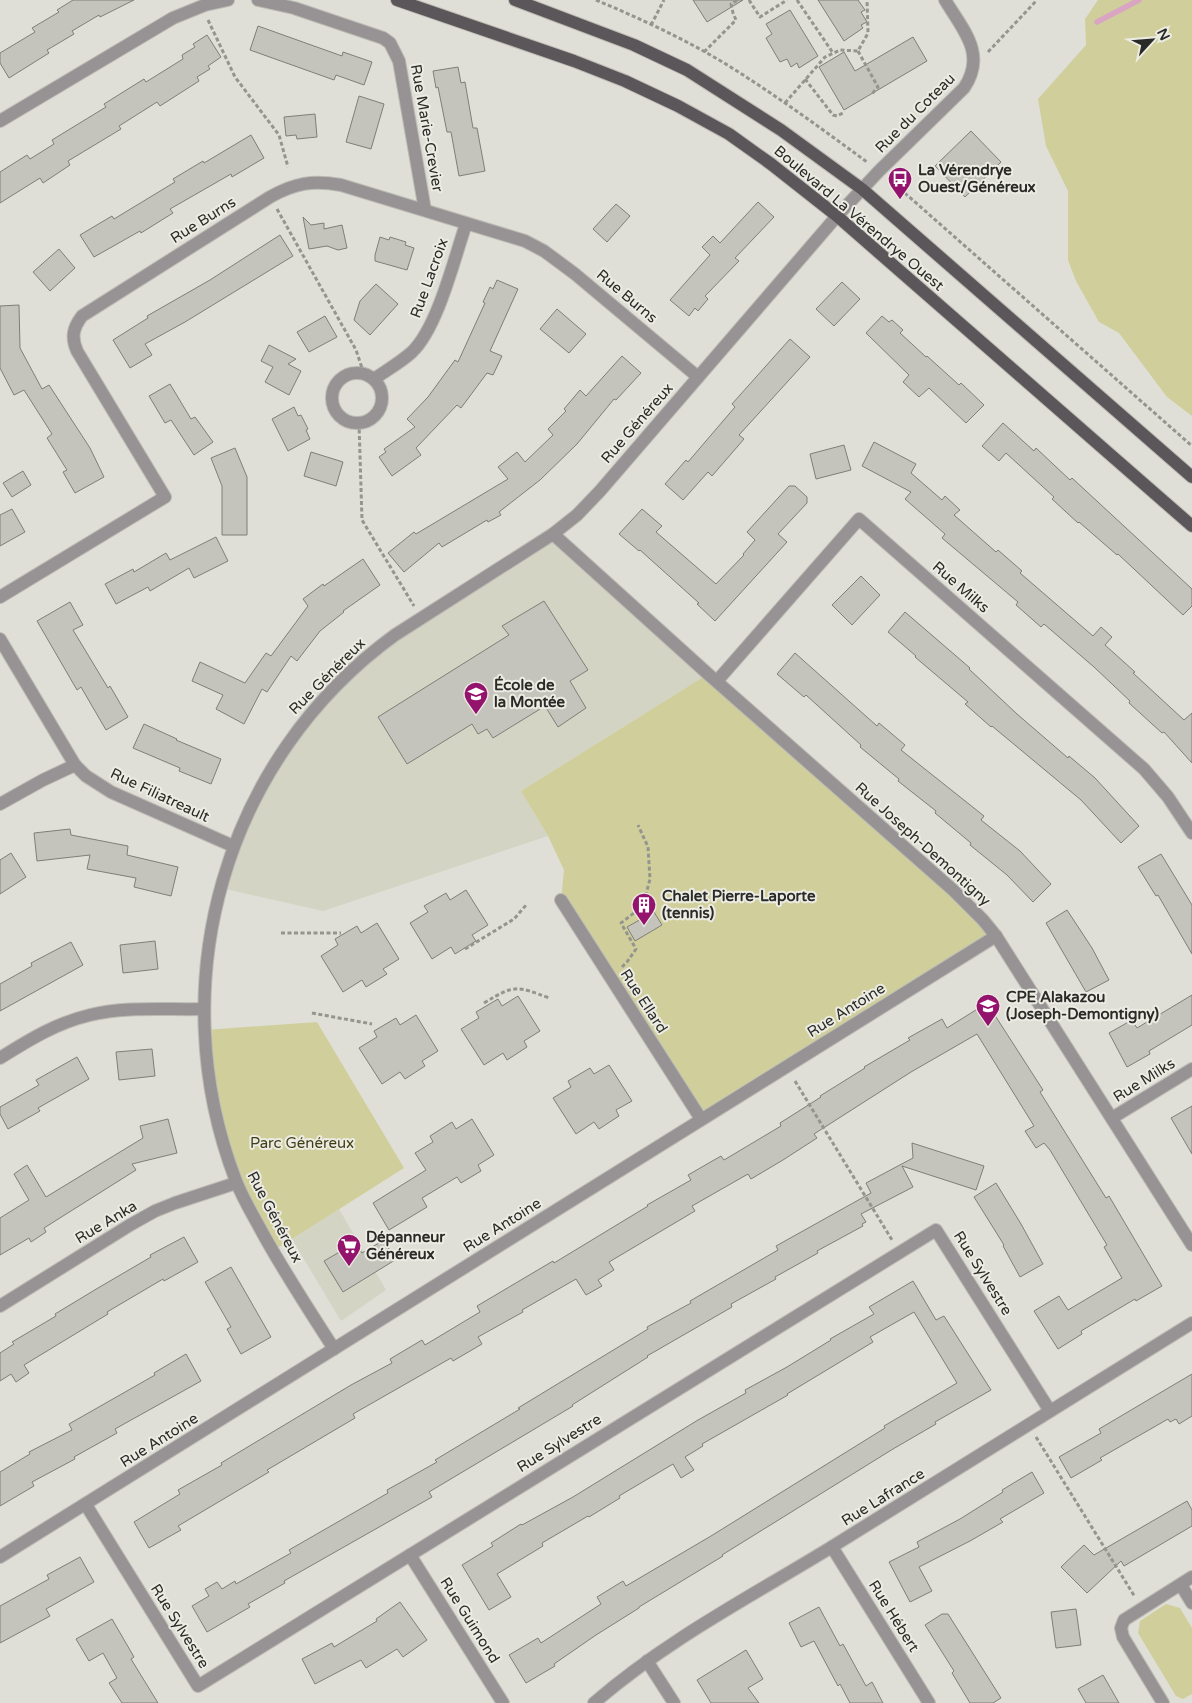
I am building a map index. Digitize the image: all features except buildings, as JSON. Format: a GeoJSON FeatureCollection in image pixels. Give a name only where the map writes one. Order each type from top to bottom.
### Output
{"type":"FeatureCollection","features":[{"type":"Feature","properties":{"kind":"main road","name":"Boulevard La Vérendrye Ouest"},"geometry":{"type":"LineString","coordinates":[[397,0],[574,61],[625,81],[678,106],[729,134],[771,164],[837,216],[1192,526]]}},
{"type":"Feature","properties":{"kind":"main road","name":"Boulevard La Vérendrye Ouest"},"geometry":{"type":"LineString","coordinates":[[515,0],[634,45],[687,70],[782,130],[862,189],[1192,477]]}},
{"type":"Feature","properties":{"kind":"street"},"geometry":{"type":"LineString","coordinates":[[0,121],[173,18],[205,5],[228,0]]}},
{"type":"Feature","properties":{"kind":"street","name":"Rue Marie-Crevier"},"geometry":{"type":"LineString","coordinates":[[258,0],[294,8],[383,38],[390,43],[398,61],[425,210]]}},
{"type":"Feature","properties":{"kind":"street"},"geometry":{"type":"LineString","coordinates":[[945,0],[971,43],[975,66]]}},
{"type":"Feature","properties":{"kind":"street","name":"Rue du Coteau"},"geometry":{"type":"LineString","coordinates":[[862,189],[964,88],[971,78],[975,66]]}},
{"type":"Feature","properties":{"kind":"street","name":"Rue Burns"},"geometry":{"type":"LineString","coordinates":[[0,597],[166,497],[77,351],[73,343],[73,332],[76,324],[92,308],[289,187],[304,183],[330,183],[525,241],[544,251],[575,274],[698,378]]}},
{"type":"Feature","properties":{"kind":"street","name":"Rue Généreux"},"geometry":{"type":"LineString","coordinates":[[334,1349],[273,1251],[236,1183],[226,1153],[208,1072],[204,1009],[210,936],[220,888],[233,846],[246,815],[285,746],[300,725],[355,666],[375,649],[420,618],[554,534],[577,515],[600,491],[862,189]]}},
{"type":"Feature","properties":{"kind":"street","name":"Rue Lacroix"},"geometry":{"type":"LineString","coordinates":[[359,423],[342,419],[336,412],[331,396],[334,387],[346,375],[355,372],[369,376],[413,351],[423,338],[437,310],[466,224]]}},
{"type":"Feature","properties":{"kind":"street"},"geometry":{"type":"LineString","coordinates":[[359,423],[374,417],[382,405],[381,390],[369,376]]}},
{"type":"Feature","properties":{"kind":"street","name":"Rue Milks"},"geometry":{"type":"LineString","coordinates":[[716,681],[859,519],[1144,769],[1168,797],[1192,833]]}},
{"type":"Feature","properties":{"kind":"street","name":"Rue Joseph-Demontigny"},"geometry":{"type":"LineString","coordinates":[[554,534],[716,681],[954,890],[984,920],[1192,1245]]}},
{"type":"Feature","properties":{"kind":"street","name":"Rue Filiatreault"},"geometry":{"type":"LineString","coordinates":[[0,639],[75,765],[86,776],[111,792],[233,846]]}},
{"type":"Feature","properties":{"kind":"street"},"geometry":{"type":"LineString","coordinates":[[0,804],[75,765]]}},
{"type":"Feature","properties":{"kind":"street","name":"Rue Ellard"},"geometry":{"type":"LineString","coordinates":[[560,900],[701,1119]]}},
{"type":"Feature","properties":{"kind":"street","name":"Rue Antoine"},"geometry":{"type":"LineString","coordinates":[[0,1557],[996,936]]}},
{"type":"Feature","properties":{"kind":"street"},"geometry":{"type":"LineString","coordinates":[[0,1058],[46,1030],[92,1015],[124,1011],[204,1009]]}},
{"type":"Feature","properties":{"kind":"street","name":"Rue Milks"},"geometry":{"type":"LineString","coordinates":[[1112,1118],[1192,1069]]}},
{"type":"Feature","properties":{"kind":"street","name":"Rue Anka"},"geometry":{"type":"LineString","coordinates":[[0,1306],[155,1211],[236,1183]]}},
{"type":"Feature","properties":{"kind":"street","name":"Rue Sylvestre"},"geometry":{"type":"LineString","coordinates":[[86,1505],[198,1686],[899,1251],[936,1230],[1050,1412]]}},
{"type":"Feature","properties":{"kind":"street","name":"Rue Lafrance"},"geometry":{"type":"LineString","coordinates":[[594,1703],[647,1661],[1192,1323]]}},
{"type":"Feature","properties":{"kind":"street","name":"Rue Hébert"},"geometry":{"type":"LineString","coordinates":[[832,1547],[929,1703]]}},
{"type":"Feature","properties":{"kind":"street","name":"Rue Guimond"},"geometry":{"type":"LineString","coordinates":[[410,1555],[503,1703]]}},
{"type":"Feature","properties":{"kind":"street"},"geometry":{"type":"LineString","coordinates":[[1162,1703],[1123,1637],[1121,1628],[1124,1620],[1192,1577]]}},
{"type":"Feature","properties":{"kind":"street"},"geometry":{"type":"LineString","coordinates":[[1180,1584],[1192,1603]]}},
{"type":"Feature","properties":{"kind":"street"},"geometry":{"type":"LineString","coordinates":[[647,1661],[674,1703]]}},
{"type":"Feature","properties":{"kind":"path"},"geometry":{"type":"LineString","coordinates":[[596,0],[651,25],[728,65],[785,102],[879,171],[1192,446]]}},
{"type":"Feature","properties":{"kind":"path"},"geometry":{"type":"LineString","coordinates":[[651,25],[664,0]]}},
{"type":"Feature","properties":{"kind":"path"},"geometry":{"type":"LineString","coordinates":[[704,52],[736,20],[731,4],[738,0]]}},
{"type":"Feature","properties":{"kind":"path"},"geometry":{"type":"LineString","coordinates":[[749,0],[760,18],[787,0]]}},
{"type":"Feature","properties":{"kind":"path"},"geometry":{"type":"LineString","coordinates":[[797,0],[832,54]]}},
{"type":"Feature","properties":{"kind":"path"},"geometry":{"type":"LineString","coordinates":[[858,51],[868,33],[867,0]]}},
{"type":"Feature","properties":{"kind":"path"},"geometry":{"type":"LineString","coordinates":[[975,66],[1037,0]]}},
{"type":"Feature","properties":{"kind":"path"},"geometry":{"type":"LineString","coordinates":[[207,17],[235,77],[279,135],[288,167]]}},
{"type":"Feature","properties":{"kind":"path"},"geometry":{"type":"LineString","coordinates":[[785,102],[825,57],[840,50],[858,51]]}},
{"type":"Feature","properties":{"kind":"path"},"geometry":{"type":"LineString","coordinates":[[858,51],[878,87],[871,95]]}},
{"type":"Feature","properties":{"kind":"path"},"geometry":{"type":"LineString","coordinates":[[805,79],[833,115],[837,116],[843,113]]}},
{"type":"Feature","properties":{"kind":"path"},"geometry":{"type":"LineString","coordinates":[[270,197],[369,376]]}},
{"type":"Feature","properties":{"kind":"path"},"geometry":{"type":"LineString","coordinates":[[359,423],[362,520],[420,618]]}},
{"type":"Feature","properties":{"kind":"path"},"geometry":{"type":"LineString","coordinates":[[610,977],[627,962],[636,949],[620,923],[642,906],[650,879],[648,847],[638,825]]}},
{"type":"Feature","properties":{"kind":"path"},"geometry":{"type":"LineString","coordinates":[[646,894],[652,906]]}},
{"type":"Feature","properties":{"kind":"path"},"geometry":{"type":"LineString","coordinates":[[465,949],[514,920],[528,904]]}},
{"type":"Feature","properties":{"kind":"path"},"geometry":{"type":"LineString","coordinates":[[281,933],[341,934]]}},
{"type":"Feature","properties":{"kind":"path"},"geometry":{"type":"LineString","coordinates":[[484,1003],[505,990],[522,988],[549,998]]}},
{"type":"Feature","properties":{"kind":"path"},"geometry":{"type":"LineString","coordinates":[[312,1013],[372,1024]]}},
{"type":"Feature","properties":{"kind":"path"},"geometry":{"type":"LineString","coordinates":[[794,1081],[899,1251]]}},
{"type":"Feature","properties":{"kind":"path"},"geometry":{"type":"LineString","coordinates":[[1028,1425],[1142,1609]]}},
{"type":"Feature","properties":{"kind":"shaded area","name":"École de la Montée"},"geometry":{"type":"Polygon","coordinates":[[[553,534],[708,674],[521,791],[548,836],[323,911],[221,888],[259,790],[355,666],[553,534]]]}},
{"type":"Feature","properties":{"kind":"shaded area"},"geometry":{"type":"Polygon","coordinates":[[[339,1209],[386,1290],[341,1321],[292,1239],[339,1209]]]}},
{"type":"Feature","properties":{"kind":"green space"},"geometry":{"type":"Polygon","coordinates":[[[1098,0],[1192,0],[1192,416],[1167,397],[1119,333],[1099,322],[1076,281],[1068,260],[1068,191],[1046,146],[1038,99],[1086,45],[1085,19],[1098,0]]]}},
{"type":"Feature","properties":{"kind":"green space"},"geometry":{"type":"Polygon","coordinates":[[[708,674],[996,936],[701,1119],[561,900],[564,870],[548,836],[521,791],[708,674]]]}},
{"type":"Feature","properties":{"kind":"green space","name":"Parc Généreux"},"geometry":{"type":"Polygon","coordinates":[[[317,1022],[404,1168],[273,1251],[228,1160],[205,1030],[317,1022]]]}},
{"type":"Feature","properties":{"kind":"green space"},"geometry":{"type":"Polygon","coordinates":[[[1166,1604],[1180,1608],[1192,1628],[1192,1694],[1183,1699],[1176,1696],[1138,1633],[1140,1621],[1166,1604]]]}},
{"type":"Feature","properties":{"kind":"waterway"},"geometry":{"type":"LineString","coordinates":[[1097,22],[1139,0]]}},
{"type":"Feature","properties":{"kind":"place","name":"La Vérendrye Ouest/Généreux"},"geometry":{"type":"Point","coordinates":[900,200]}},
{"type":"Feature","properties":{"kind":"place","name":"École de la Montée"},"geometry":{"type":"Point","coordinates":[476,715]}},
{"type":"Feature","properties":{"kind":"place","name":"Chalet Pierre-Laporte (tennis)"},"geometry":{"type":"Point","coordinates":[644,926]}},
{"type":"Feature","properties":{"kind":"place","name":"CPE Alakazou (Joseph-Demontigny)"},"geometry":{"type":"Point","coordinates":[988,1027]}},
{"type":"Feature","properties":{"kind":"place","name":"Dépanneur Généreux"},"geometry":{"type":"Point","coordinates":[349,1267]}}]}
